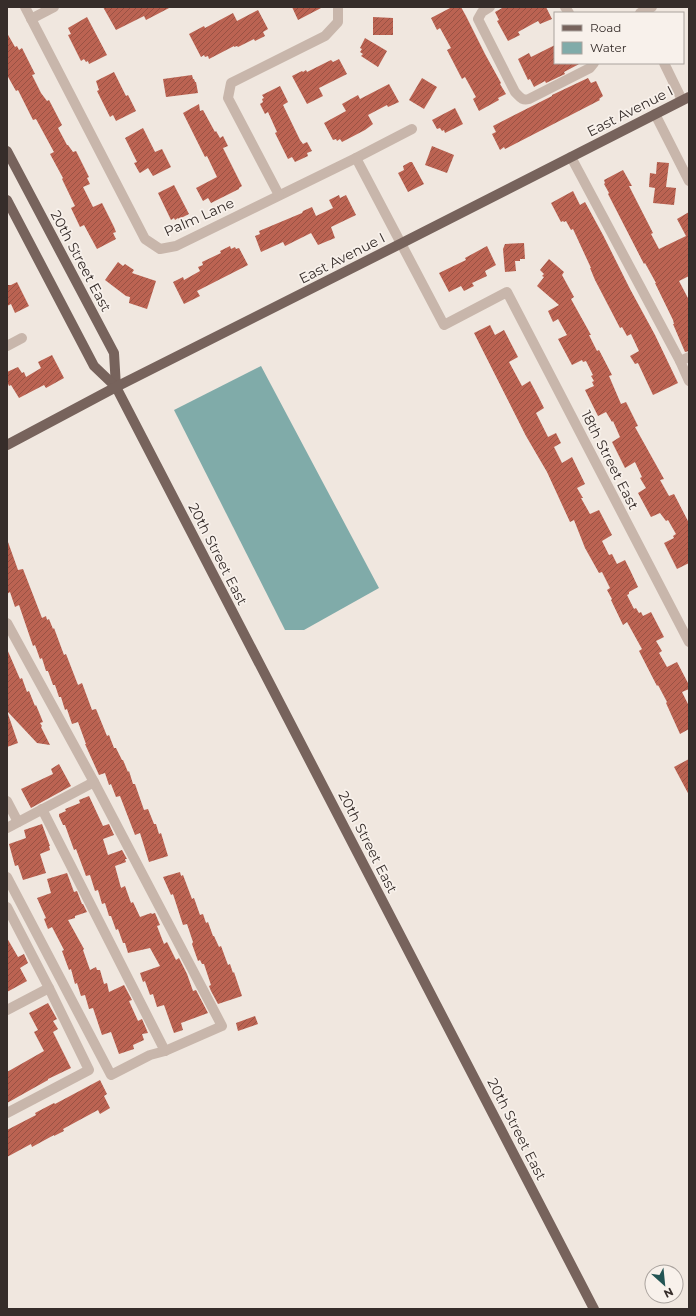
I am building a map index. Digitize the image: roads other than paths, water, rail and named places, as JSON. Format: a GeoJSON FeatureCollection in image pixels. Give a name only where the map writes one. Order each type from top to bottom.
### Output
{"type":"FeatureCollection","features":[{"type":"Feature","properties":{"kind":"main road","name":"East Avenue I"},"geometry":{"type":"LineString","coordinates":[[7,445],[116,387],[686,98]]}},
{"type":"Feature","properties":{"kind":"main road","name":"20th Street East"},"geometry":{"type":"LineString","coordinates":[[7,152],[114,353],[116,387]]}},
{"type":"Feature","properties":{"kind":"main road","name":"20th Street East"},"geometry":{"type":"LineString","coordinates":[[7,200],[94,366],[116,387],[594,1309]]}},
{"type":"Feature","properties":{"kind":"street","name":"Palm Lane"},"geometry":{"type":"LineString","coordinates":[[25,7],[145,239],[160,249],[176,246],[356,158],[412,128]]}},
{"type":"Feature","properties":{"kind":"street"},"geometry":{"type":"LineString","coordinates":[[31,19],[54,7]]}},
{"type":"Feature","properties":{"kind":"street"},"geometry":{"type":"LineString","coordinates":[[279,195],[228,98],[231,83],[325,36],[338,22],[338,7]]}},
{"type":"Feature","properties":{"kind":"street"},"geometry":{"type":"LineString","coordinates":[[490,7],[482,12],[478,19],[515,92],[521,99],[529,99],[590,68],[593,64]]}},
{"type":"Feature","properties":{"kind":"street"},"geometry":{"type":"LineString","coordinates":[[641,12],[652,7]]}},
{"type":"Feature","properties":{"kind":"street"},"geometry":{"type":"LineString","coordinates":[[665,64],[686,98]]}},
{"type":"Feature","properties":{"kind":"street"},"geometry":{"type":"LineString","coordinates":[[655,114],[689,182]]}},
{"type":"Feature","properties":{"kind":"street"},"geometry":{"type":"LineString","coordinates":[[571,157],[684,359],[689,381]]}},
{"type":"Feature","properties":{"kind":"street"},"geometry":{"type":"LineString","coordinates":[[356,158],[402,243]]}},
{"type":"Feature","properties":{"kind":"street","name":"18th Street East"},"geometry":{"type":"LineString","coordinates":[[402,243],[444,325],[507,292],[689,642]]}},
{"type":"Feature","properties":{"kind":"street"},"geometry":{"type":"LineString","coordinates":[[7,346],[22,338]]}},
{"type":"Feature","properties":{"kind":"street"},"geometry":{"type":"LineString","coordinates":[[7,623],[94,782],[222,1026],[165,1051],[150,1055],[111,1075],[7,877]]}},
{"type":"Feature","properties":{"kind":"street"},"geometry":{"type":"LineString","coordinates":[[7,828],[94,782]]}},
{"type":"Feature","properties":{"kind":"street"},"geometry":{"type":"LineString","coordinates":[[7,801],[18,822]]}},
{"type":"Feature","properties":{"kind":"street"},"geometry":{"type":"LineString","coordinates":[[42,809],[165,1051]]}},
{"type":"Feature","properties":{"kind":"street"},"geometry":{"type":"LineString","coordinates":[[7,907],[89,1070],[7,1113]]}},
{"type":"Feature","properties":{"kind":"street"},"geometry":{"type":"LineString","coordinates":[[7,1010],[49,988]]}},
{"type":"Feature","properties":{"kind":"water"},"geometry":{"type":"Polygon","coordinates":[[[261,366],[379,588],[304,630],[285,630],[174,410],[261,366]]]}}]}
